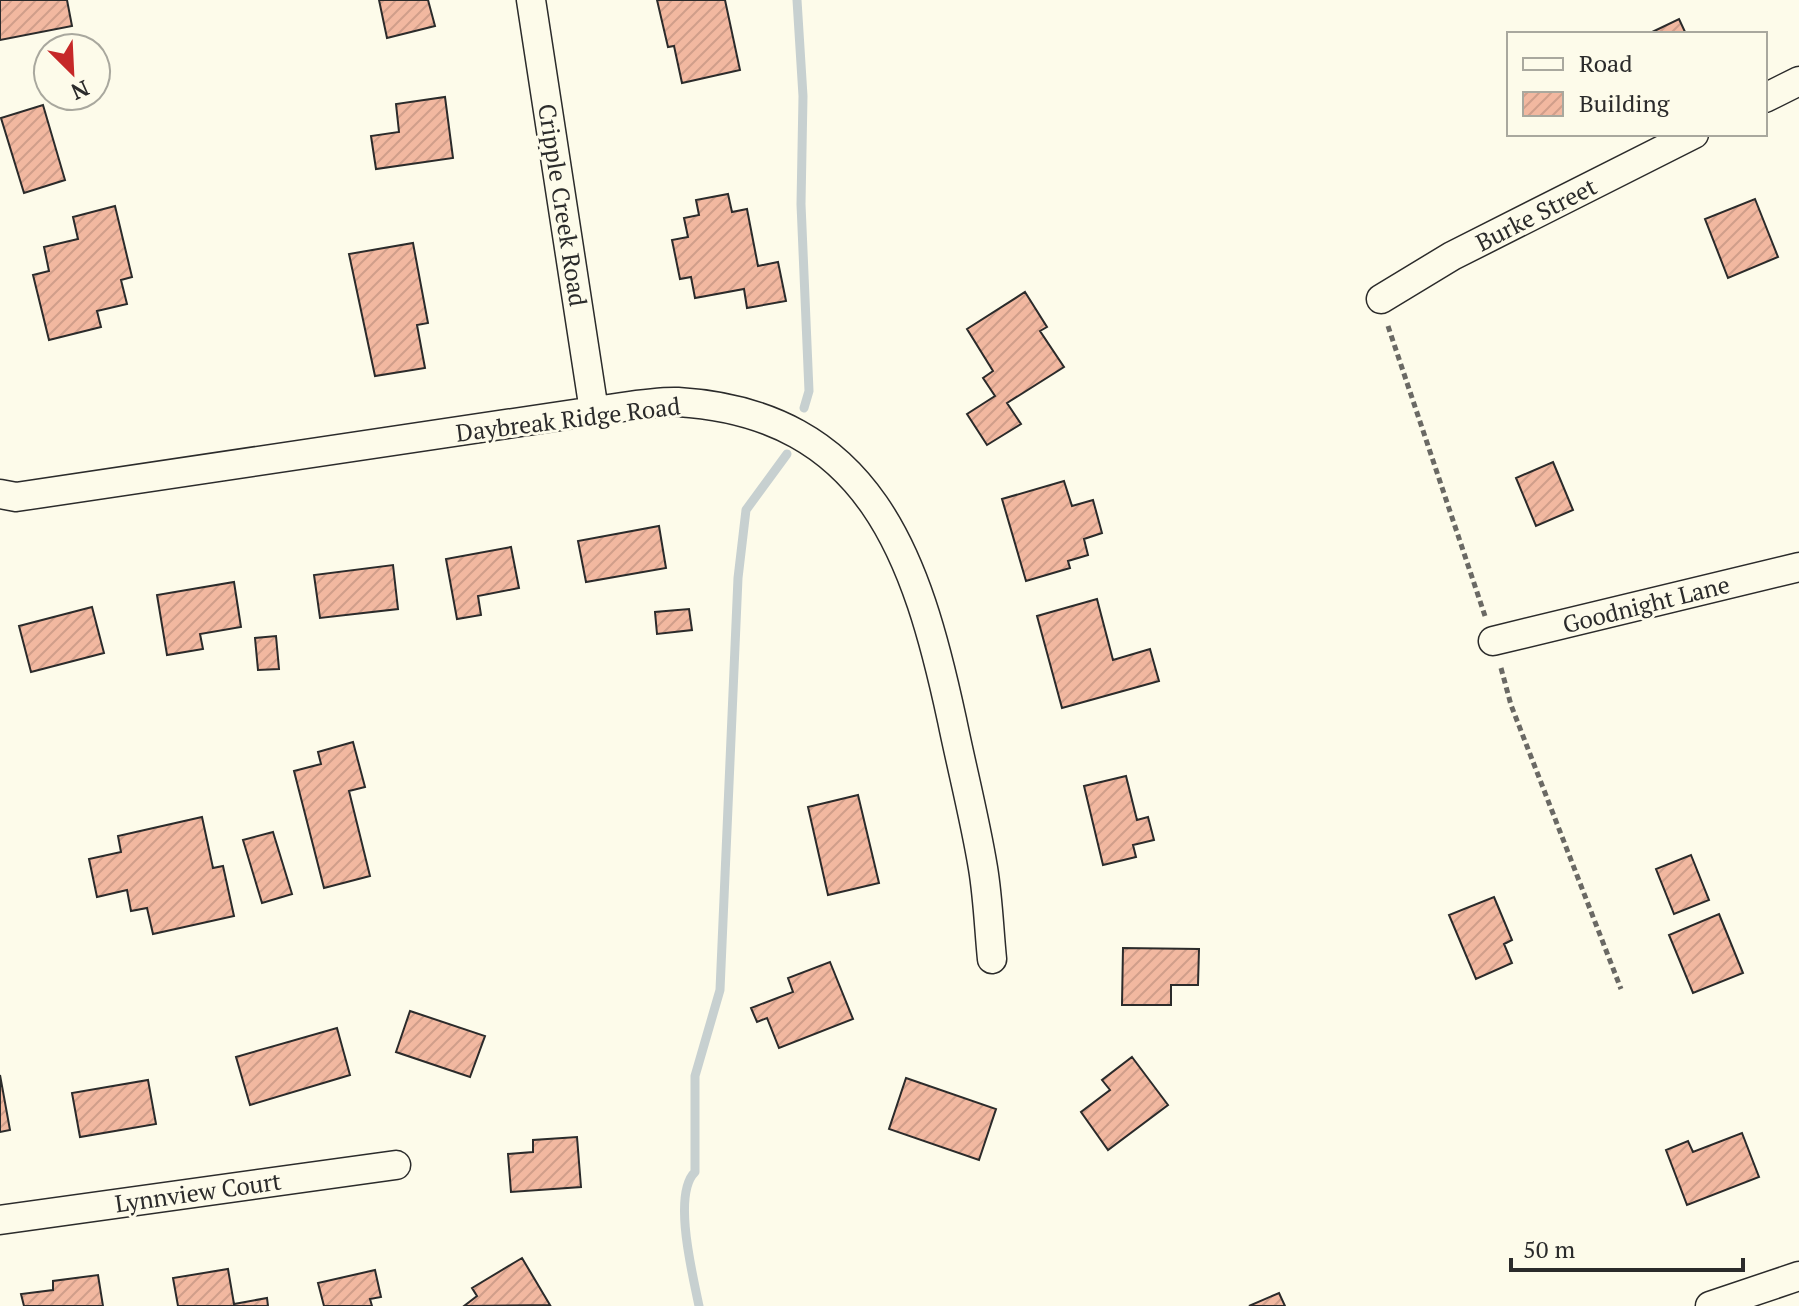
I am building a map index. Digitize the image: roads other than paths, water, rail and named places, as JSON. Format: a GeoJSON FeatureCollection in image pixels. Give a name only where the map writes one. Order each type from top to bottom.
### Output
{"type":"FeatureCollection","features":[{"type":"Feature","properties":{"kind":"street","name":"Cripple Creek Road"},"geometry":{"type":"LineString","coordinates":[[531,0],[594,411]]}},
{"type":"Feature","properties":{"kind":"street"},"geometry":{"type":"LineString","coordinates":[[1767,97],[1799,81]]}},
{"type":"Feature","properties":{"kind":"street","name":"Burke Street"},"geometry":{"type":"LineString","coordinates":[[1381,299],[1452,256],[1690,136]]}},
{"type":"Feature","properties":{"kind":"street","name":"Daybreak Ridge Road"},"geometry":{"type":"LineString","coordinates":[[0,494],[16,497],[594,411],[677,402],[748,415],[793,431],[829,453],[858,480],[881,509],[897,541],[936,644],[983,869],[992,959]]}},
{"type":"Feature","properties":{"kind":"street","name":"Goodnight Lane"},"geometry":{"type":"LineString","coordinates":[[1493,641],[1799,567]]}},
{"type":"Feature","properties":{"kind":"street","name":"Lynnview Court"},"geometry":{"type":"LineString","coordinates":[[0,1220],[396,1165]]}},
{"type":"Feature","properties":{"kind":"street"},"geometry":{"type":"LineString","coordinates":[[1710,1306],[1799,1276]]}},
{"type":"Feature","properties":{"kind":"waterway"},"geometry":{"type":"LineString","coordinates":[[797,0],[803,96],[801,204],[809,391],[804,408]]}},
{"type":"Feature","properties":{"kind":"waterway"},"geometry":{"type":"LineString","coordinates":[[699,1306],[686,1236],[685,1198],[688,1183],[695,1172],[695,1076],[720,990],[738,578],[746,510],[787,454]]}}]}
